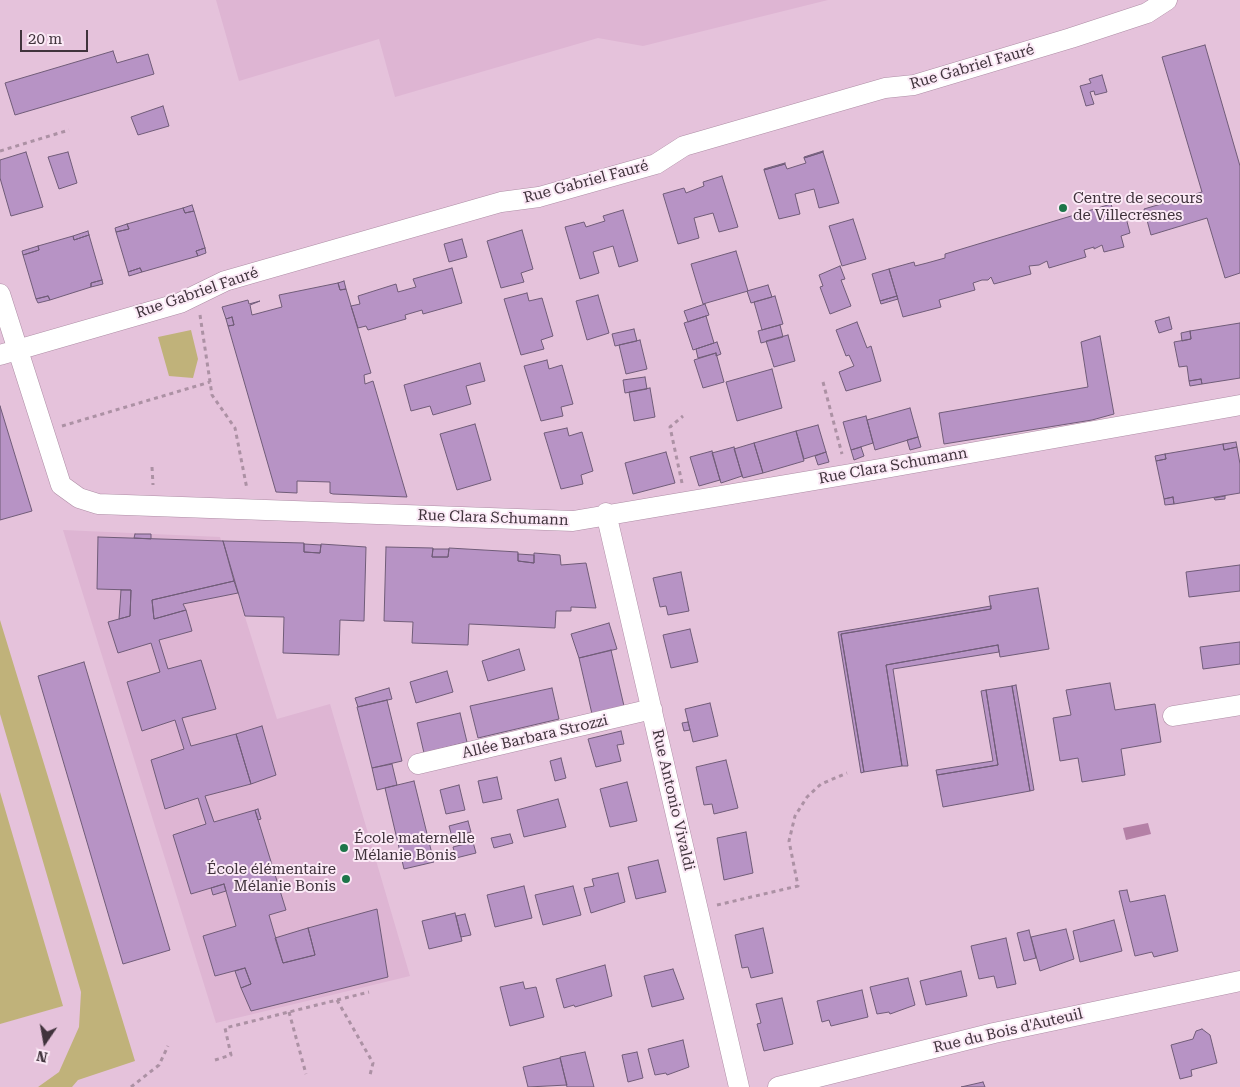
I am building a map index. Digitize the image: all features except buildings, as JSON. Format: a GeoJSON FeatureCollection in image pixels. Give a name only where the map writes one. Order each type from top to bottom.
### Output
{"type":"FeatureCollection","features":[{"type":"Feature","properties":{"kind":"street","name":"Rue Gabriel Fauré"},"geometry":{"type":"LineString","coordinates":[[9,353],[180,303],[225,281],[501,202],[539,197],[656,164],[684,146],[885,88],[914,85],[1071,38],[1147,13],[1167,0]]}},
{"type":"Feature","properties":{"kind":"street","name":"Rue Clara Schumann"},"geometry":{"type":"LineString","coordinates":[[0,294],[9,353],[45,431],[61,485],[79,498],[98,504],[573,521],[606,513],[848,474],[1240,405]]}},
{"type":"Feature","properties":{"kind":"street","name":"Rue Antonio Vivaldi"},"geometry":{"type":"LineString","coordinates":[[606,513],[700,909],[739,1087]]}},
{"type":"Feature","properties":{"kind":"street"},"geometry":{"type":"LineString","coordinates":[[1173,716],[1240,705]]}},
{"type":"Feature","properties":{"kind":"street","name":"Allée Barbara Strozzi"},"geometry":{"type":"LineString","coordinates":[[418,764],[652,709]]}},
{"type":"Feature","properties":{"kind":"street","name":"Rue du Bois d'Auteuil"},"geometry":{"type":"LineString","coordinates":[[778,1087],[994,1034],[1240,981]]}},
{"type":"Feature","properties":{"kind":"path"},"geometry":{"type":"LineString","coordinates":[[0,151],[69,130]]}},
{"type":"Feature","properties":{"kind":"path"},"geometry":{"type":"LineString","coordinates":[[196,295],[212,395],[235,428],[248,491],[248,510]]}},
{"type":"Feature","properties":{"kind":"path"},"geometry":{"type":"LineString","coordinates":[[45,431],[210,382]]}},
{"type":"Feature","properties":{"kind":"path"},"geometry":{"type":"LineString","coordinates":[[823,382],[848,474]]}},
{"type":"Feature","properties":{"kind":"path"},"geometry":{"type":"LineString","coordinates":[[683,416],[670,427],[686,500]]}},
{"type":"Feature","properties":{"kind":"path"},"geometry":{"type":"LineString","coordinates":[[700,909],[798,886],[789,842],[795,816],[807,797],[821,784],[847,773]]}},
{"type":"Feature","properties":{"kind":"path"},"geometry":{"type":"LineString","coordinates":[[215,1060],[231,1055],[224,1028],[369,992]]}},
{"type":"Feature","properties":{"kind":"path"},"geometry":{"type":"LineString","coordinates":[[337,1000],[373,1062],[370,1075]]}},
{"type":"Feature","properties":{"kind":"path"},"geometry":{"type":"LineString","coordinates":[[289,1012],[306,1074]]}},
{"type":"Feature","properties":{"kind":"path"},"geometry":{"type":"LineString","coordinates":[[131,1087],[159,1065],[168,1046]]}},
{"type":"Feature","properties":{"kind":"shaded area"},"geometry":{"type":"Polygon","coordinates":[[[216,0],[828,0],[643,46],[598,38],[395,97],[379,39],[239,81],[216,0]]]}},
{"type":"Feature","properties":{"kind":"shaded area"},"geometry":{"type":"Polygon","coordinates":[[[191,330],[198,359],[193,378],[169,376],[158,337],[191,330]]]}},
{"type":"Feature","properties":{"kind":"shaded area"},"geometry":{"type":"Polygon","coordinates":[[[63,530],[220,537],[277,719],[330,704],[410,976],[216,1023],[63,530]]]}},
{"type":"Feature","properties":{"kind":"shaded area"},"geometry":{"type":"Polygon","coordinates":[[[0,620],[135,1061],[78,1080],[72,1087],[38,1087],[59,1072],[79,1027],[81,992],[0,714],[0,620]]]}},
{"type":"Feature","properties":{"kind":"shaded area"},"geometry":{"type":"Polygon","coordinates":[[[0,792],[63,1006],[0,1024],[0,792]]]}},
{"type":"Feature","properties":{"kind":"shaded area"},"geometry":{"type":"Polygon","coordinates":[[[1148,823],[1151,834],[1126,840],[1123,828],[1148,823]]]}},
{"type":"Feature","properties":{"kind":"place","name":"Centre de secours de Villecresnes"},"geometry":{"type":"Point","coordinates":[1063,208]}},
{"type":"Feature","properties":{"kind":"place","name":"École maternelle Mélanie Bonis"},"geometry":{"type":"Point","coordinates":[344,848]}},
{"type":"Feature","properties":{"kind":"place","name":"École élémentaire Mélanie Bonis"},"geometry":{"type":"Point","coordinates":[346,879]}}]}
